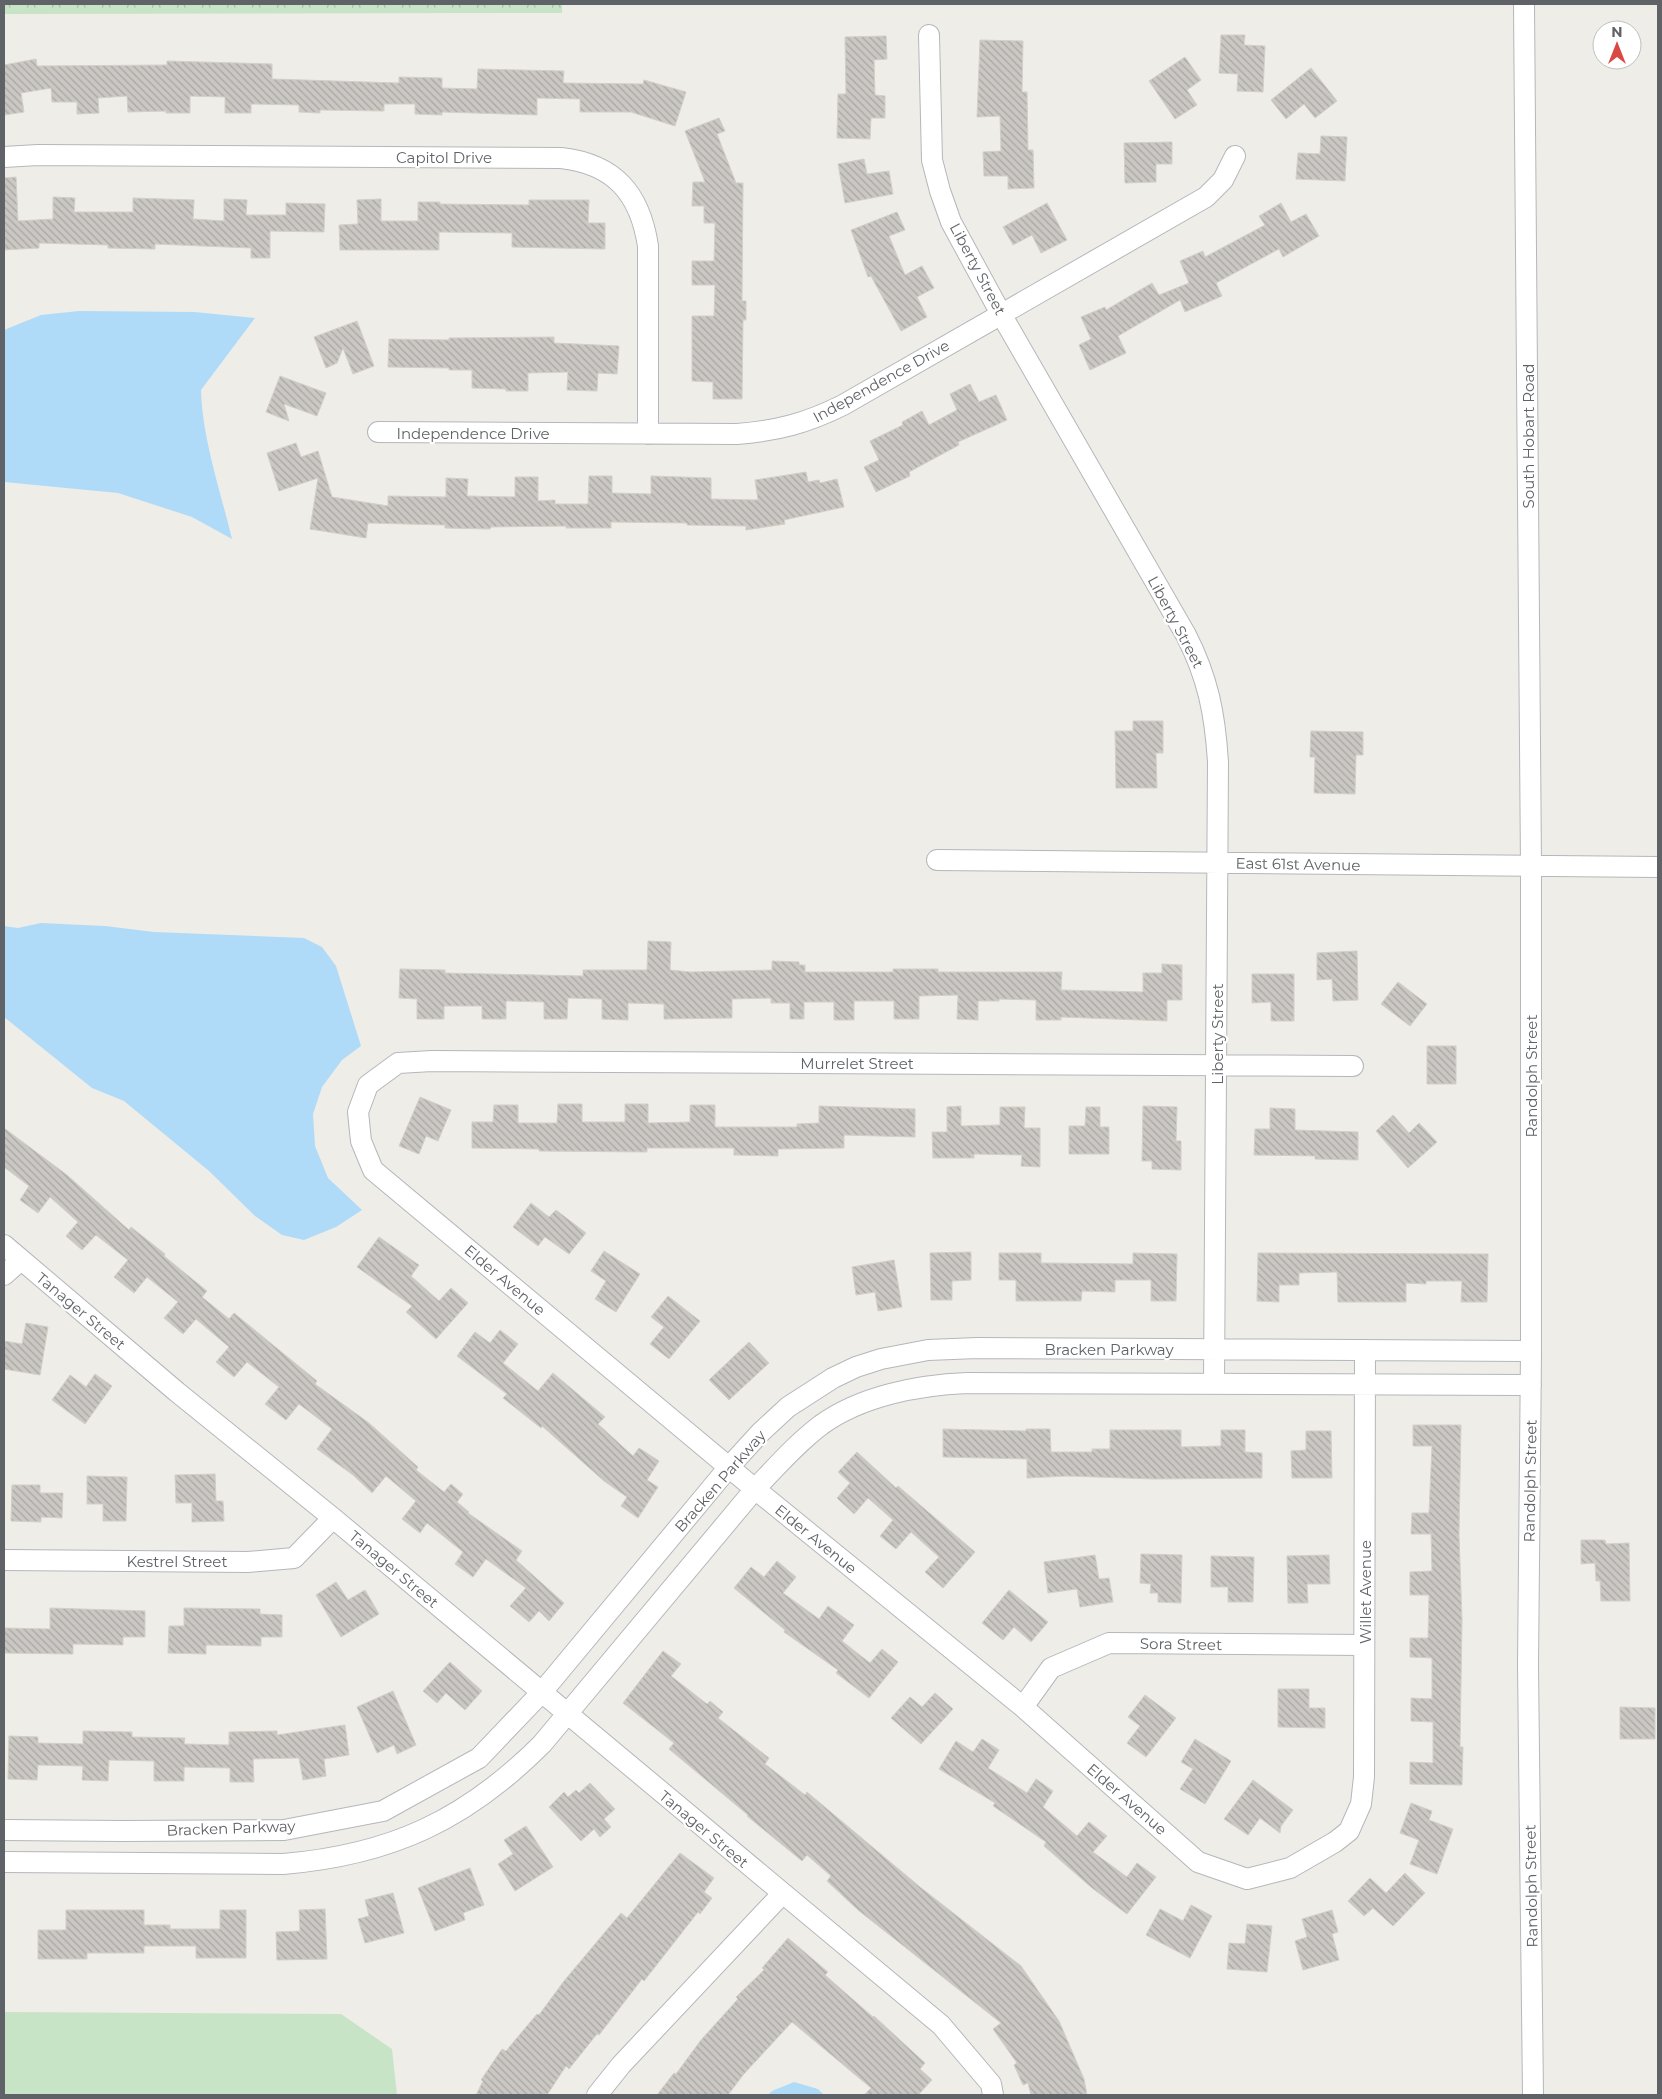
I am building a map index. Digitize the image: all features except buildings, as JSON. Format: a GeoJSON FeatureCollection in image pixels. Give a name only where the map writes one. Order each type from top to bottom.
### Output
{"type":"FeatureCollection","features":[{"type":"Feature","properties":{"kind":"street","name":"South Hobart Road"},"geometry":{"type":"LineString","coordinates":[[1524,4],[1531,867]]}},
{"type":"Feature","properties":{"kind":"street","name":"Liberty Street"},"geometry":{"type":"LineString","coordinates":[[929,35],[930,144],[935,174],[959,238],[1198,658],[1212,704],[1216,731],[1217,863],[1214,1383]]}},
{"type":"Feature","properties":{"kind":"street","name":"Capitol Drive"},"geometry":{"type":"LineString","coordinates":[[4,157],[38,154],[560,158],[584,162],[594,166],[616,179],[631,194],[645,227],[648,246],[648,434]]}},
{"type":"Feature","properties":{"kind":"street","name":"Independence Drive"},"geometry":{"type":"LineString","coordinates":[[378,432],[746,433],[781,429],[808,421],[843,405],[1206,196],[1224,180],[1235,156]]}},
{"type":"Feature","properties":{"kind":"street","name":"East 61st Avenue"},"geometry":{"type":"LineString","coordinates":[[937,860],[1658,868]]}},
{"type":"Feature","properties":{"kind":"street","name":"Randolph Street"},"geometry":{"type":"LineString","coordinates":[[1531,867],[1532,1351],[1528,1666],[1533,2095]]}},
{"type":"Feature","properties":{"kind":"street","name":"Murrelet Street"},"geometry":{"type":"LineString","coordinates":[[368,1085],[398,1063],[432,1061],[1353,1066]]}},
{"type":"Feature","properties":{"kind":"street","name":"Elder Avenue"},"geometry":{"type":"LineString","coordinates":[[368,1085],[358,1112],[360,1141],[373,1170],[755,1489],[1023,1706],[1198,1862],[1247,1879],[1290,1868],[1335,1842],[1349,1831]]}},
{"type":"Feature","properties":{"kind":"street","name":"Tanager Street"},"geometry":{"type":"LineString","coordinates":[[4,1245],[177,1392],[333,1518],[941,2025],[991,2084],[993,2095]]}},
{"type":"Feature","properties":{"kind":"street"},"geometry":{"type":"LineString","coordinates":[[4,1275],[21,1260]]}},
{"type":"Feature","properties":{"kind":"street","name":"Bracken Parkway"},"geometry":{"type":"LineString","coordinates":[[4,1830],[284,1830],[383,1811],[479,1758],[542,1692],[729,1467],[761,1432],[802,1397],[833,1378],[856,1367],[881,1359],[905,1353],[952,1349],[1532,1351]]}},
{"type":"Feature","properties":{"kind":"street","name":"Willet Avenue"},"geometry":{"type":"LineString","coordinates":[[1349,1831],[1356,1818],[1363,1792],[1365,1350]]}},
{"type":"Feature","properties":{"kind":"street","name":"Bracken Parkway"},"geometry":{"type":"LineString","coordinates":[[4,1862],[283,1864],[322,1861],[359,1853],[394,1842],[433,1826],[484,1795],[523,1763],[567,1714],[755,1489],[787,1455],[823,1424],[846,1411],[896,1392],[938,1385],[967,1383],[1531,1385]]}},
{"type":"Feature","properties":{"kind":"street","name":"Kestrel Street"},"geometry":{"type":"LineString","coordinates":[[4,1560],[248,1562],[294,1558],[333,1518]]}},
{"type":"Feature","properties":{"kind":"street","name":"Sora Street"},"geometry":{"type":"LineString","coordinates":[[1023,1706],[1051,1668],[1109,1643],[1364,1645]]}},
{"type":"Feature","properties":{"kind":"street"},"geometry":{"type":"LineString","coordinates":[[597,2095],[621,2065],[782,1894]]}},
{"type":"Feature","properties":{"kind":"green space"},"geometry":{"type":"Polygon","coordinates":[[[4,4],[562,4],[562,13],[4,14],[4,4]]]}},
{"type":"Feature","properties":{"kind":"green space"},"geometry":{"type":"Polygon","coordinates":[[[4,2012],[341,2014],[392,2049],[397,2095],[4,2095],[4,2012]]]}},
{"type":"Feature","properties":{"kind":"water"},"geometry":{"type":"Polygon","coordinates":[[[79,311],[195,312],[255,318],[201,390],[208,446],[232,539],[192,517],[118,493],[4,482],[4,330],[41,315],[79,311]]]}},
{"type":"Feature","properties":{"kind":"water"},"geometry":{"type":"Polygon","coordinates":[[[41,923],[105,926],[154,932],[304,938],[322,947],[336,966],[361,1046],[342,1060],[322,1087],[313,1114],[315,1146],[328,1178],[362,1210],[336,1227],[304,1240],[282,1235],[255,1216],[209,1171],[124,1101],[92,1088],[4,1017],[4,926],[18,928],[41,923]]]}},
{"type":"Feature","properties":{"kind":"water"},"geometry":{"type":"Polygon","coordinates":[[[794,2082],[818,2089],[824,2095],[768,2095],[772,2091],[794,2082]]]}}]}
